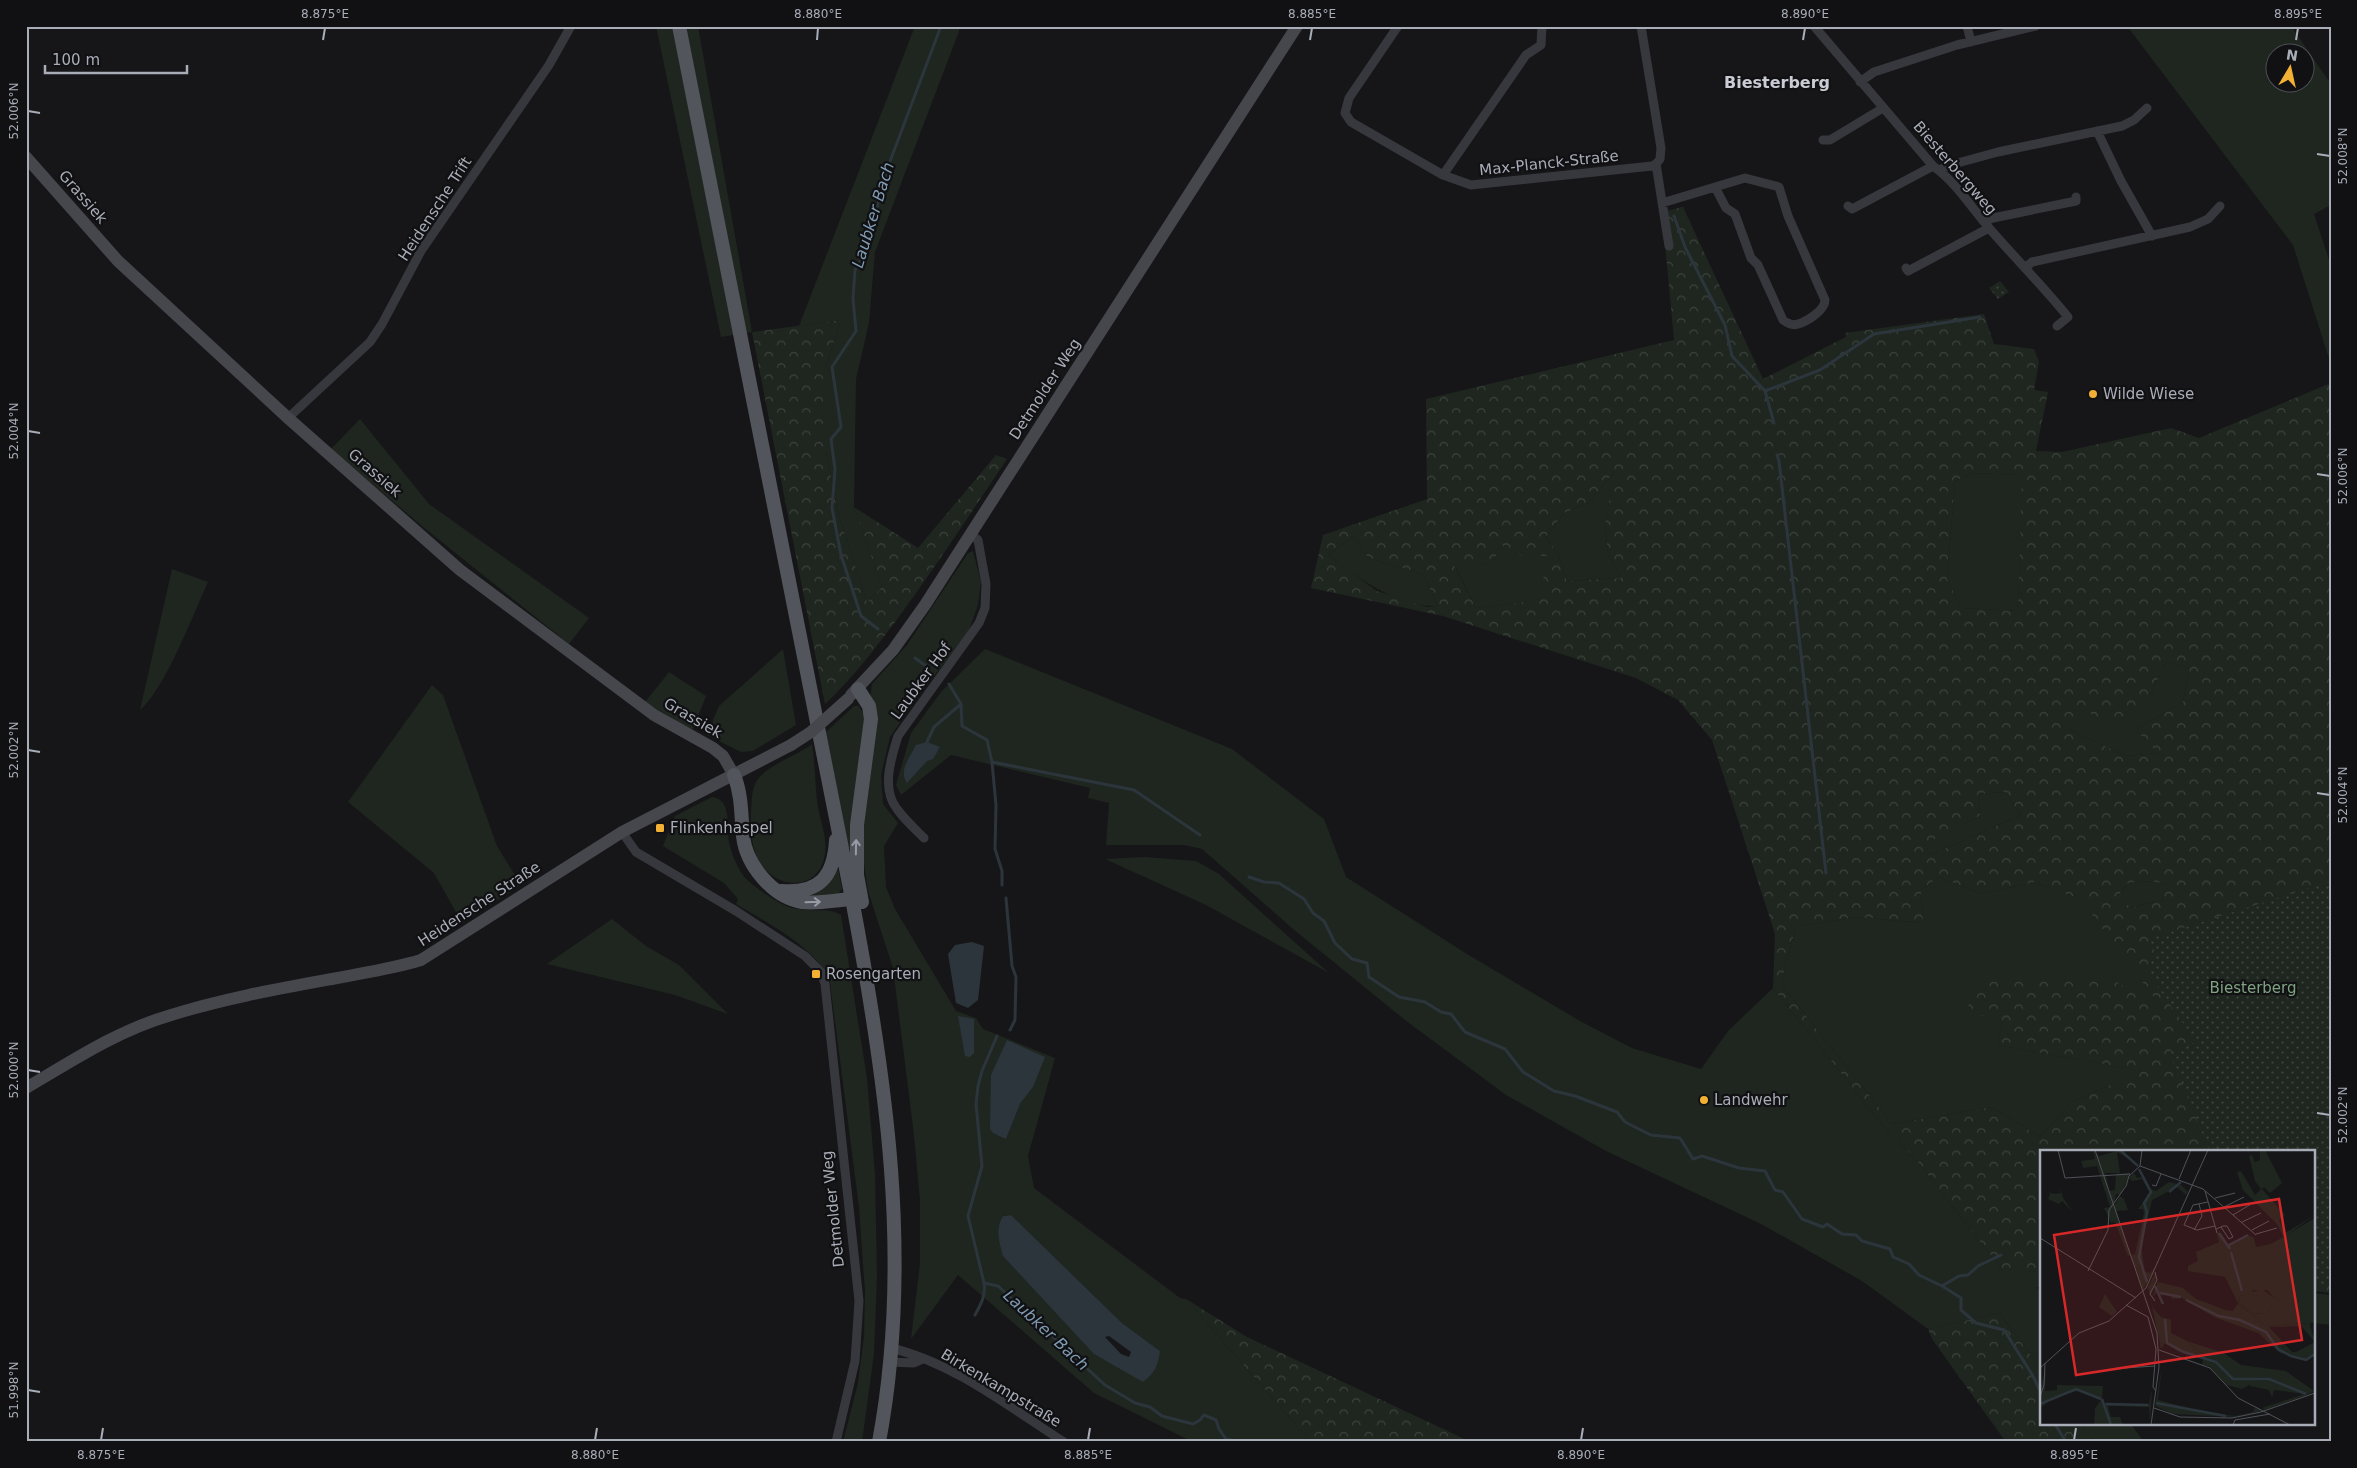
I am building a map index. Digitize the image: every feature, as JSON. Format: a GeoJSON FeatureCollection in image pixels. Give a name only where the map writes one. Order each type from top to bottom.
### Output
{"type":"FeatureCollection","features":[{"type":"Feature","properties":{"kind":"main road"},"geometry":{"type":"LineString","coordinates":[[679,26],[852,899],[873,1011],[884,1088],[892,1169],[895,1256],[890,1362],[879,1442]]}},
{"type":"Feature","properties":{"kind":"main road"},"geometry":{"type":"LineString","coordinates":[[853,694],[868,706],[871,719],[857,825],[857,875],[863,911],[861,948]]}},
{"type":"Feature","properties":{"kind":"main road"},"geometry":{"type":"LineString","coordinates":[[734,775],[739,788],[743,836],[748,854],[757,870],[778,890],[793,900],[804,902],[852,899]]}},
{"type":"Feature","properties":{"kind":"main road"},"geometry":{"type":"LineString","coordinates":[[778,890],[793,892],[809,889],[820,884],[829,874],[832,864],[837,826]]}},
{"type":"Feature","properties":{"kind":"street","name":"Heidensche Trift"},"geometry":{"type":"LineString","coordinates":[[288,418],[370,342],[382,324],[421,251],[549,65],[571,26]]}},
{"type":"Feature","properties":{"kind":"street","name":"Detmolder Weg"},"geometry":{"type":"LineString","coordinates":[[791,745],[811,732],[853,694],[877,669],[910,628],[1297,26]]}},
{"type":"Feature","properties":{"kind":"street","name":"Max-Planck-Straße"},"geometry":{"type":"LineString","coordinates":[[1398,26],[1349,98],[1345,112],[1351,122],[1443,175],[1471,186],[1652,166],[1656,164]]}},
{"type":"Feature","properties":{"kind":"street"},"geometry":{"type":"LineString","coordinates":[[1443,175],[1526,56],[1541,45],[1542,26]]}},
{"type":"Feature","properties":{"kind":"street"},"geometry":{"type":"LineString","coordinates":[[1641,26],[1661,148],[1660,159],[1656,164],[1669,246]]}},
{"type":"Feature","properties":{"kind":"street","name":"Biesterbergweg"},"geometry":{"type":"LineString","coordinates":[[1814,26],[1860,82],[1936,168],[1951,180],[1987,225],[2026,267],[2068,317],[2057,326]]}},
{"type":"Feature","properties":{"kind":"street"},"geometry":{"type":"LineString","coordinates":[[1967,26],[1971,42]]}},
{"type":"Feature","properties":{"kind":"street"},"geometry":{"type":"LineString","coordinates":[[1860,82],[1874,72],[1971,42],[2036,26]]}},
{"type":"Feature","properties":{"kind":"street"},"geometry":{"type":"LineString","coordinates":[[1822,140],[1830,140],[1883,108]]}},
{"type":"Feature","properties":{"kind":"street"},"geometry":{"type":"LineString","coordinates":[[1848,206],[1852,209],[1936,168],[1998,152],[2126,124],[2134,120],[2147,108]]}},
{"type":"Feature","properties":{"kind":"street"},"geometry":{"type":"LineString","coordinates":[[2097,131],[2121,182],[2152,236]]}},
{"type":"Feature","properties":{"kind":"street","name":"Grassiek"},"geometry":{"type":"LineString","coordinates":[[26,157],[118,261],[288,418],[460,570],[654,715],[713,748],[723,756],[734,775]]}},
{"type":"Feature","properties":{"kind":"street"},"geometry":{"type":"LineString","coordinates":[[1662,203],[1715,187],[1746,178],[1775,185],[1781,189],[1788,216],[1825,300],[1825,305],[1820,311],[1798,324],[1789,324],[1783,320],[1758,265],[1751,258],[1736,214],[1726,208],[1715,187]]}},
{"type":"Feature","properties":{"kind":"street"},"geometry":{"type":"LineString","coordinates":[[1906,268],[1908,271],[1987,225],[1993,218],[2076,201],[2076,197]]}},
{"type":"Feature","properties":{"kind":"street"},"geometry":{"type":"LineString","coordinates":[[2026,267],[2032,262],[2200,224],[2208,219],[2220,206]]}},
{"type":"Feature","properties":{"kind":"street","name":"Laubker Hof"},"geometry":{"type":"LineString","coordinates":[[924,838],[896,808],[891,799],[889,774],[892,754],[898,736],[971,637],[985,608],[986,584],[980,549],[978,540],[971,535]]}},
{"type":"Feature","properties":{"kind":"street","name":"Heidensche Straße"},"geometry":{"type":"LineString","coordinates":[[26,1088],[101,1043],[167,1016],[249,996],[390,970],[421,960],[622,832],[791,745]]}},
{"type":"Feature","properties":{"kind":"street","name":"Detmolder Weg"},"geometry":{"type":"LineString","coordinates":[[622,832],[636,852],[782,940],[805,956],[821,972],[825,984],[860,1301],[855,1362],[836,1442]]}},
{"type":"Feature","properties":{"kind":"street","name":"Birkenkampstraße"},"geometry":{"type":"LineString","coordinates":[[891,1348],[917,1354],[923,1359],[947,1368],[1064,1442]]}},
{"type":"Feature","properties":{"kind":"street","name":"Birkenkampstraße"},"geometry":{"type":"LineString","coordinates":[[890,1362],[914,1363],[923,1359]]}},
{"type":"Feature","properties":{"kind":"green space"},"geometry":{"type":"Polygon","coordinates":[[[656,26],[698,26],[752,332],[721,337],[656,26]]]}},
{"type":"Feature","properties":{"kind":"green space"},"geometry":{"type":"Polygon","coordinates":[[[915,26],[961,26],[875,252],[869,323],[856,379],[854,507],[882,587],[867,602],[838,513],[826,451],[826,366],[841,320],[799,326],[915,26]]]}},
{"type":"Feature","properties":{"kind":"green space"},"geometry":{"type":"Polygon","coordinates":[[[2127,26],[2291,26],[2302,42],[2264,42],[2264,92],[2314,92],[2314,59],[2331,84],[2331,205],[2314,214],[2331,266],[2331,365],[2293,245],[2127,26]]]}},
{"type":"Feature","properties":{"kind":"green space"},"geometry":{"type":"Polygon","coordinates":[[[1683,207],[1763,379],[1846,337],[1845,333],[1984,314],[1994,344],[2034,349],[2039,362],[2034,390],[2048,392],[2036,451],[2062,452],[2171,428],[2199,438],[2331,383],[2331,1014],[2256,1088],[2331,1166],[2331,1293],[2314,1290],[2314,1150],[2040,1150],[2040,1271],[2003,1271],[1914,1157],[1888,1132],[1773,988],[1775,934],[1712,740],[1678,700],[1636,678],[1443,616],[1311,588],[1323,535],[1427,499],[1426,399],[1674,340],[1662,212],[1683,207]],[[1615,471],[1588,503],[1564,513],[1546,537],[1558,554],[1567,581],[1621,578],[1608,554],[1605,524],[1615,471]],[[1973,473],[1955,481],[1947,579],[1961,608],[2018,611],[2022,475],[1973,473]],[[1354,535],[1328,555],[1377,591],[1427,607],[1438,606],[1423,574],[1368,558],[1354,535]],[[1501,545],[1493,563],[1454,565],[1476,608],[1533,601],[1553,556],[1522,556],[1501,545]],[[2166,662],[2150,695],[2114,723],[2089,713],[2068,727],[2074,732],[2126,756],[2158,753],[2135,730],[2183,702],[2189,668],[2166,662]],[[2005,792],[1978,794],[1980,816],[1923,845],[1931,855],[2021,815],[2005,792]],[[1939,877],[1921,890],[1923,923],[1857,917],[1796,926],[1781,984],[1892,1124],[1992,1107],[2040,1137],[2073,1101],[2143,1071],[1997,1045],[2003,1021],[1966,1012],[1980,975],[2112,979],[2165,1012],[2081,900],[2035,882],[1981,894],[1939,877]],[[2149,881],[2128,883],[2120,893],[2130,908],[2163,900],[2167,884],[2149,881]]]}},
{"type":"Feature","properties":{"kind":"green space"},"geometry":{"type":"Polygon","coordinates":[[[2000,281],[2009,292],[1998,299],[1989,288],[2000,281]]]}},
{"type":"Feature","properties":{"kind":"green space"},"geometry":{"type":"Polygon","coordinates":[[[841,320],[826,366],[826,451],[838,513],[867,602],[882,587],[854,507],[918,548],[996,455],[1007,459],[901,614],[855,672],[825,704],[752,332],[841,320]]]}},
{"type":"Feature","properties":{"kind":"green space"},"geometry":{"type":"Polygon","coordinates":[[[360,419],[429,504],[589,618],[569,644],[422,526],[331,449],[360,419]]]}},
{"type":"Feature","properties":{"kind":"green space"},"geometry":{"type":"Polygon","coordinates":[[[1616,470],[1605,524],[1608,554],[1621,578],[1567,581],[1558,554],[1546,537],[1564,513],[1588,503],[1616,470]]]}},
{"type":"Feature","properties":{"kind":"green space"},"geometry":{"type":"Polygon","coordinates":[[[1973,473],[2023,475],[2018,611],[1961,608],[1947,579],[1955,481],[1973,473]]]}},
{"type":"Feature","properties":{"kind":"green space"},"geometry":{"type":"Polygon","coordinates":[[[1354,535],[1368,558],[1423,574],[1438,606],[1408,602],[1393,597],[1352,573],[1328,555],[1354,535]]]}},
{"type":"Feature","properties":{"kind":"green space"},"geometry":{"type":"Polygon","coordinates":[[[1501,544],[1522,556],[1553,556],[1534,601],[1476,608],[1454,564],[1493,563],[1501,544]]]}},
{"type":"Feature","properties":{"kind":"green space"},"geometry":{"type":"Polygon","coordinates":[[[973,551],[981,582],[978,605],[968,633],[920,694],[890,737],[881,775],[883,804],[898,823],[884,846],[886,887],[895,909],[956,1011],[976,1018],[983,1029],[1055,1058],[1028,1156],[1034,1188],[1180,1298],[1186,1299],[1311,1442],[1193,1442],[1094,1393],[958,1275],[911,1339],[920,1263],[920,1201],[914,1135],[893,968],[868,891],[865,872],[861,828],[870,698],[872,684],[907,645],[968,553],[973,551]],[[1007,1040],[1006,1139],[1020,1104],[1033,1087],[1007,1040]],[[1011,1215],[1003,1216],[1003,1256],[1143,1382],[1160,1351],[1122,1323],[1011,1215]]]}},
{"type":"Feature","properties":{"kind":"green space"},"geometry":{"type":"Polygon","coordinates":[[[172,569],[208,582],[169,669],[159,686],[140,710],[172,569]]]}},
{"type":"Feature","properties":{"kind":"green space"},"geometry":{"type":"Polygon","coordinates":[[[783,649],[796,725],[753,751],[741,752],[707,735],[719,706],[783,649]]]}},
{"type":"Feature","properties":{"kind":"green space"},"geometry":{"type":"Polygon","coordinates":[[[985,649],[1232,749],[1324,819],[1346,877],[1467,954],[1580,1021],[1632,1048],[1701,1069],[1728,1031],[1773,988],[1888,1132],[1914,1157],[2003,1271],[2040,1271],[2040,1287],[2037,1287],[2040,1292],[2040,1368],[1999,1313],[1928,1329],[1862,1281],[1761,1224],[1606,1151],[1506,1095],[1405,1020],[1293,929],[1202,849],[1184,845],[1106,845],[1109,803],[1088,798],[1090,788],[951,755],[901,795],[896,785],[911,733],[941,692],[985,649]]]}},
{"type":"Feature","properties":{"kind":"green space"},"geometry":{"type":"Polygon","coordinates":[[[2166,662],[2189,668],[2183,702],[2135,730],[2159,753],[2126,756],[2074,732],[2068,727],[2089,712],[2150,695],[2166,662]]]}},
{"type":"Feature","properties":{"kind":"green space"},"geometry":{"type":"Polygon","coordinates":[[[669,672],[706,696],[693,729],[687,728],[645,702],[669,672]]]}},
{"type":"Feature","properties":{"kind":"green space"},"geometry":{"type":"Polygon","coordinates":[[[432,685],[443,695],[497,846],[521,885],[462,923],[434,873],[348,802],[432,685]]]}},
{"type":"Feature","properties":{"kind":"green space"},"geometry":{"type":"Polygon","coordinates":[[[854,706],[859,706],[866,719],[852,848],[848,849],[826,732],[854,706]]]}},
{"type":"Feature","properties":{"kind":"green space"},"geometry":{"type":"Polygon","coordinates":[[[812,744],[817,801],[826,848],[821,867],[814,876],[805,881],[794,883],[783,881],[773,876],[764,868],[757,857],[752,840],[753,790],[758,779],[769,769],[812,744]]]}},
{"type":"Feature","properties":{"kind":"green space"},"geometry":{"type":"Polygon","coordinates":[[[2005,792],[2021,815],[1931,855],[1922,845],[1980,816],[1978,794],[2005,792]]]}},
{"type":"Feature","properties":{"kind":"green space"},"geometry":{"type":"Polygon","coordinates":[[[712,797],[719,799],[726,810],[732,853],[742,874],[750,883],[771,898],[789,907],[829,911],[841,915],[867,1078],[875,1174],[877,1276],[874,1354],[862,1442],[843,1442],[858,1383],[864,1337],[865,1292],[859,1207],[829,975],[820,963],[798,943],[736,904],[738,899],[724,883],[663,846],[675,816],[712,797]]]}},
{"type":"Feature","properties":{"kind":"green space"},"geometry":{"type":"Polygon","coordinates":[[[1145,857],[1196,861],[1219,874],[1329,973],[1206,905],[1105,859],[1145,857]]]}},
{"type":"Feature","properties":{"kind":"green space"},"geometry":{"type":"Polygon","coordinates":[[[838,868],[842,889],[837,895],[804,898],[838,868]]]}},
{"type":"Feature","properties":{"kind":"green space"},"geometry":{"type":"Polygon","coordinates":[[[1939,877],[1981,894],[2035,882],[2082,900],[2166,1013],[2003,1021],[1997,1045],[2144,1071],[2073,1101],[2040,1137],[1992,1107],[1892,1124],[1781,984],[1796,926],[1857,917],[1923,923],[1921,890],[1939,877]]]}},
{"type":"Feature","properties":{"kind":"green space"},"geometry":{"type":"Polygon","coordinates":[[[2149,881],[2168,884],[2163,900],[2129,908],[2120,893],[2128,883],[2149,881]]]}},
{"type":"Feature","properties":{"kind":"green space","name":"Biesterberg"},"geometry":{"type":"Polygon","coordinates":[[[2331,881],[2331,1285],[2314,1283],[2314,1150],[2209,1150],[2169,1052],[2196,1042],[2148,973],[2151,959],[2157,955],[2148,939],[2331,881]]]}},
{"type":"Feature","properties":{"kind":"green space"},"geometry":{"type":"Polygon","coordinates":[[[612,919],[646,946],[679,965],[728,1014],[675,995],[547,964],[612,919]]]}},
{"type":"Feature","properties":{"kind":"green space"},"geometry":{"type":"Polygon","coordinates":[[[2314,1293],[2331,1295],[2331,1325],[2314,1323],[2314,1293]]]}},
{"type":"Feature","properties":{"kind":"green space"},"geometry":{"type":"Polygon","coordinates":[[[1186,1299],[1247,1337],[1471,1442],[1311,1442],[1186,1299]]]}},
{"type":"Feature","properties":{"kind":"green space"},"geometry":{"type":"Polygon","coordinates":[[[1999,1313],[2040,1368],[2040,1426],[2082,1426],[2094,1442],[2006,1442],[1932,1339],[1928,1329],[1999,1313]]]}},
{"type":"Feature","properties":{"kind":"green space"},"geometry":{"type":"Polygon","coordinates":[[[2082,1426],[2132,1426],[2144,1442],[2094,1442],[2082,1426]]]}},
{"type":"Feature","properties":{"kind":"shaded area"},"geometry":{"type":"Polygon","coordinates":[[[927,742],[940,747],[933,759],[927,761],[907,783],[904,769],[908,759],[916,745],[927,742]]]}},
{"type":"Feature","properties":{"kind":"shaded area"},"geometry":{"type":"Polygon","coordinates":[[[972,942],[984,946],[978,1000],[968,1008],[956,1003],[948,954],[955,945],[972,942]]]}},
{"type":"Feature","properties":{"kind":"shaded area"},"geometry":{"type":"Polygon","coordinates":[[[958,1016],[974,1019],[974,1053],[970,1057],[965,1056],[958,1016]]]}},
{"type":"Feature","properties":{"kind":"shaded area"},"geometry":{"type":"Polygon","coordinates":[[[1007,1040],[1045,1057],[1033,1087],[1020,1104],[1006,1139],[993,1133],[990,1129],[991,1075],[1007,1040]]]}},
{"type":"Feature","properties":{"kind":"shaded area"},"geometry":{"type":"Polygon","coordinates":[[[1011,1215],[1122,1323],[1160,1351],[1155,1368],[1147,1379],[1143,1382],[1094,1354],[1003,1256],[998,1230],[1003,1216],[1011,1215]],[[1109,1336],[1105,1337],[1121,1354],[1129,1357],[1131,1352],[1109,1336]]]}},
{"type":"Feature","properties":{"kind":"waterway","name":"Laubker Bach"},"geometry":{"type":"LineString","coordinates":[[878,629],[861,616],[841,555],[832,508],[835,469],[831,439],[841,427],[832,367],[856,331],[853,299],[855,270],[864,254],[889,164],[941,26]]}},
{"type":"Feature","properties":{"kind":"waterway"},"geometry":{"type":"LineString","coordinates":[[1674,216],[1685,247],[1725,325],[1732,356],[1765,391],[1774,423]]}},
{"type":"Feature","properties":{"kind":"waterway"},"geometry":{"type":"LineString","coordinates":[[1765,391],[1820,370],[1874,334],[1980,317]]}},
{"type":"Feature","properties":{"kind":"waterway"},"geometry":{"type":"LineString","coordinates":[[1777,455],[1826,873]]}},
{"type":"Feature","properties":{"kind":"waterway","name":"Laubker Bach"},"geometry":{"type":"LineString","coordinates":[[915,658],[929,668]]}},
{"type":"Feature","properties":{"kind":"waterway","name":"Laubker Bach"},"geometry":{"type":"LineString","coordinates":[[949,684],[961,704],[962,726],[987,740],[992,762],[996,805],[995,849],[1002,871],[1002,885]]}},
{"type":"Feature","properties":{"kind":"waterway"},"geometry":{"type":"LineString","coordinates":[[927,742],[934,727],[961,704]]}},
{"type":"Feature","properties":{"kind":"waterway"},"geometry":{"type":"LineString","coordinates":[[992,762],[1134,790],[1200,835]]}},
{"type":"Feature","properties":{"kind":"waterway"},"geometry":{"type":"LineString","coordinates":[[1249,877],[1264,882],[1279,883],[1304,899],[1313,913],[1324,921],[1335,943],[1352,959],[1367,963],[1369,977],[1399,997],[1425,1002],[1441,1012],[1451,1014],[1465,1032],[1505,1049],[1523,1072],[1554,1091],[1575,1096],[1617,1112],[1625,1122],[1651,1135],[1680,1138],[1693,1159],[1702,1156],[1739,1168],[1765,1171],[1775,1190],[1783,1192],[1802,1219],[1823,1227],[1827,1224],[1842,1234],[1856,1235],[1862,1241],[1890,1249],[1893,1257],[1909,1264],[1919,1275],[1961,1298],[1961,1310],[1976,1323],[2004,1330],[2033,1376],[2040,1391]]}},
{"type":"Feature","properties":{"kind":"waterway","name":"Laubker Bach"},"geometry":{"type":"LineString","coordinates":[[1006,898],[1012,966],[1016,977],[1015,1020],[1010,1030]]}},
{"type":"Feature","properties":{"kind":"waterway","name":"Laubker Bach"},"geometry":{"type":"LineString","coordinates":[[997,1036],[982,1071],[978,1086],[976,1104],[982,1166],[968,1216],[984,1283],[998,1286],[1105,1385],[1135,1403],[1150,1407],[1162,1416],[1193,1424],[1204,1415],[1216,1420],[1219,1429],[1226,1439],[1241,1442]]}},
{"type":"Feature","properties":{"kind":"waterway"},"geometry":{"type":"LineString","coordinates":[[1942,1286],[1959,1276],[1968,1275],[1978,1266],[2001,1255]]}},
{"type":"Feature","properties":{"kind":"waterway"},"geometry":{"type":"LineString","coordinates":[[975,1315],[984,1295],[984,1283]]}},
{"type":"Feature","properties":{"kind":"waterway"},"geometry":{"type":"LineString","coordinates":[[2056,1426],[2066,1442]]}},
{"type":"Feature","properties":{"kind":"place","name":"Wilde Wiese"},"geometry":{"type":"Point","coordinates":[2093,394]}},
{"type":"Feature","properties":{"kind":"place","name":"Flinkenhaspel"},"geometry":{"type":"Point","coordinates":[660,828]}},
{"type":"Feature","properties":{"kind":"place","name":"Rosengarten"},"geometry":{"type":"Point","coordinates":[816,974]}},
{"type":"Feature","properties":{"kind":"place","name":"Landwehr"},"geometry":{"type":"Point","coordinates":[1704,1100]}},
{"type":"Feature","properties":{"kind":"district","name":"Biesterberg"},"geometry":{"type":"Point","coordinates":[1777,82]}}]}
